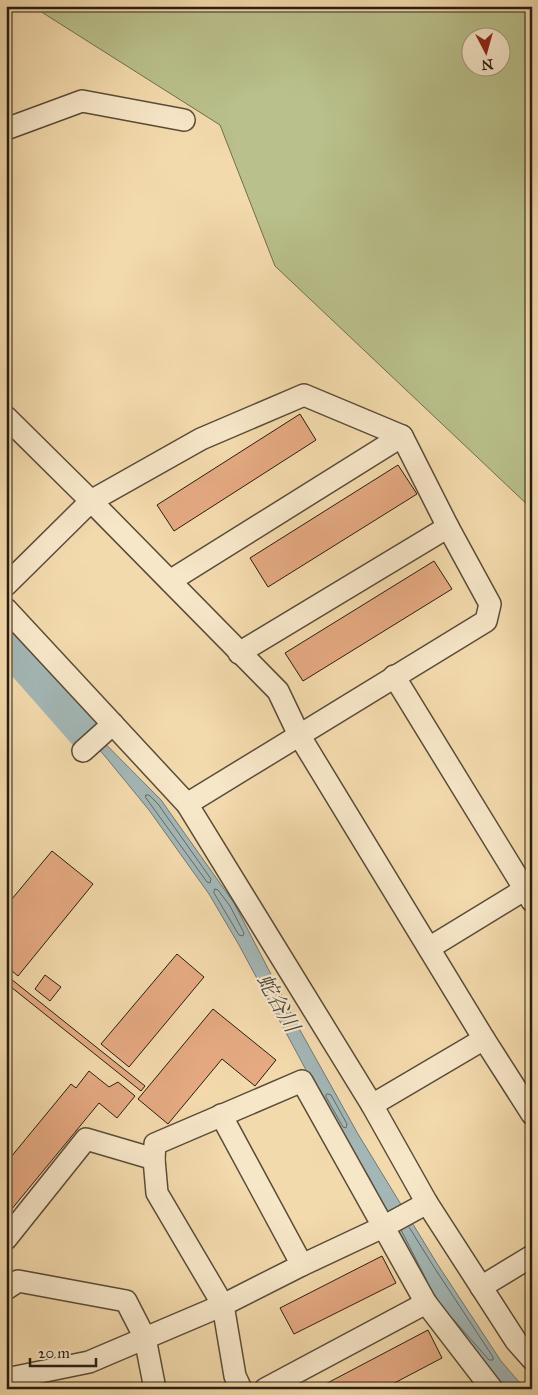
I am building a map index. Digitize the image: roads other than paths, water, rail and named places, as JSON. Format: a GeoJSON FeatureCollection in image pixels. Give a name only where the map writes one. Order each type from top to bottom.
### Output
{"type":"FeatureCollection","features":[{"type":"Feature","properties":{"kind":"street"},"geometry":{"type":"LineString","coordinates":[[6,129],[82,101],[184,120]]}},
{"type":"Feature","properties":{"kind":"street"},"geometry":{"type":"LineString","coordinates":[[6,585],[91,501],[201,439],[304,395],[402,436],[490,604],[486,621],[187,804]]}},
{"type":"Feature","properties":{"kind":"street"},"geometry":{"type":"LineString","coordinates":[[6,417],[170,580],[278,692],[299,735],[484,1039],[532,1114]]}},
{"type":"Feature","properties":{"kind":"street"},"geometry":{"type":"LineString","coordinates":[[170,580],[402,436]]}},
{"type":"Feature","properties":{"kind":"street"},"geometry":{"type":"LineString","coordinates":[[239,653],[448,527]]}},
{"type":"Feature","properties":{"kind":"street"},"geometry":{"type":"LineString","coordinates":[[6,609],[187,804],[372,1105],[427,1203],[516,1341],[532,1359]]}},
{"type":"Feature","properties":{"kind":"street"},"geometry":{"type":"LineString","coordinates":[[394,676],[530,892],[429,948]]}},
{"type":"Feature","properties":{"kind":"street"},"geometry":{"type":"LineString","coordinates":[[85,749],[112,724]]}},
{"type":"Feature","properties":{"kind":"street"},"geometry":{"type":"LineString","coordinates":[[372,1105],[484,1039]]}},
{"type":"Feature","properties":{"kind":"street"},"geometry":{"type":"LineString","coordinates":[[241,1389],[235,1376],[222,1305],[157,1193],[154,1159],[155,1144],[302,1081],[426,1303],[488,1388]]}},
{"type":"Feature","properties":{"kind":"street"},"geometry":{"type":"LineString","coordinates":[[221,1115],[302,1265]]}},
{"type":"Feature","properties":{"kind":"street"},"geometry":{"type":"LineString","coordinates":[[6,1239],[86,1139],[154,1159]]}},
{"type":"Feature","properties":{"kind":"street"},"geometry":{"type":"LineString","coordinates":[[6,1379],[89,1362],[222,1305],[383,1227],[427,1203]]}},
{"type":"Feature","properties":{"kind":"street"},"geometry":{"type":"LineString","coordinates":[[481,1287],[532,1256]]}},
{"type":"Feature","properties":{"kind":"street"},"geometry":{"type":"LineString","coordinates":[[6,1289],[18,1281],[126,1301],[145,1338],[155,1389]]}},
{"type":"Feature","properties":{"kind":"street"},"geometry":{"type":"LineString","coordinates":[[265,1389],[426,1303]]}},
{"type":"Feature","properties":{"kind":"water"},"geometry":{"type":"Polygon","coordinates":[[[6,642],[161,800],[234,903],[301,1032],[358,1134],[436,1262],[501,1361],[525,1389],[507,1389],[433,1303],[369,1177],[335,1124],[239,945],[209,894],[149,810],[104,755],[19,661],[6,651],[6,642]]]}},
{"type":"Feature","properties":{"kind":"waterway","name":"蛇谷川"},"geometry":{"type":"LineString","coordinates":[[6,641],[88,732]]}}]}
